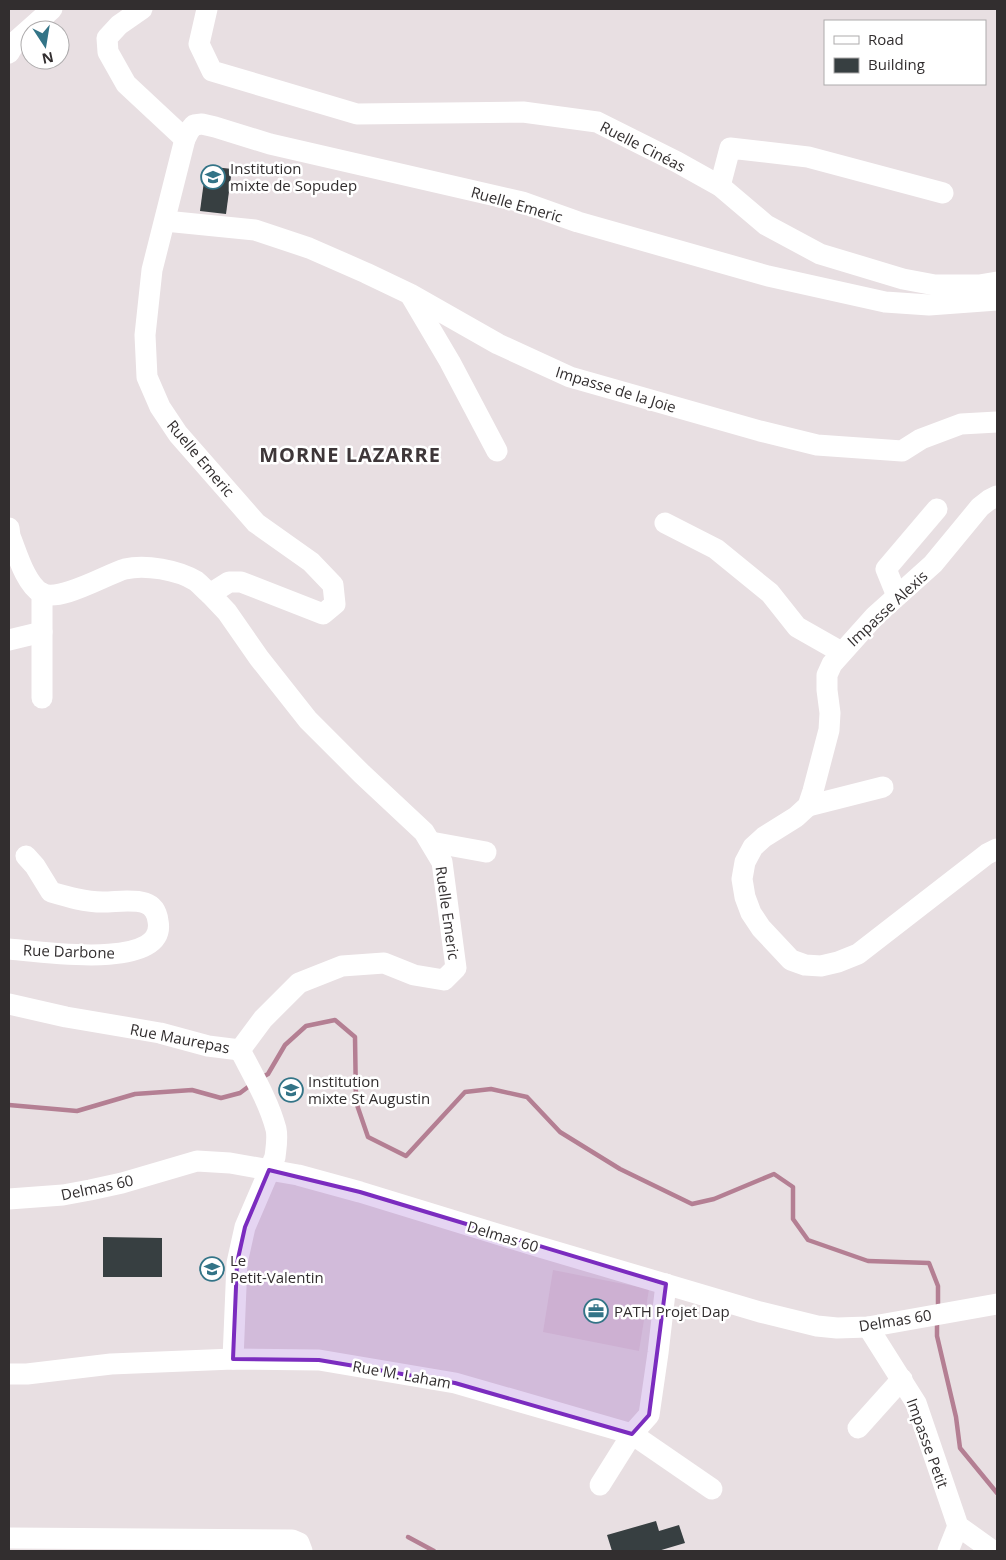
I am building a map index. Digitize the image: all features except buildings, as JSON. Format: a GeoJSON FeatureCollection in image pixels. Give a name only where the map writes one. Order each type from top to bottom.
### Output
{"type":"FeatureCollection","features":[{"type":"Feature","properties":{"kind":"street"},"geometry":{"type":"LineString","coordinates":[[9,53],[16,40],[52,9]]}},
{"type":"Feature","properties":{"kind":"street"},"geometry":{"type":"LineString","coordinates":[[142,9],[118,25],[107,38],[108,52],[126,84],[185,139]]}},
{"type":"Feature","properties":{"kind":"street","name":"Ruelle Cinéas"},"geometry":{"type":"LineString","coordinates":[[207,9],[199,44],[212,71],[357,114],[523,112],[596,122],[720,186],[766,225],[820,254],[903,279],[935,285],[978,285],[997,282]]}},
{"type":"Feature","properties":{"kind":"street","name":"Ruelle Emeric"},"geometry":{"type":"LineString","coordinates":[[240,1050],[263,1018],[299,983],[342,966],[384,963],[414,975],[444,980],[456,968],[442,862],[431,842],[424,832],[308,720],[259,658],[227,612],[210,594],[229,582],[242,582],[324,614],[335,604],[333,585],[311,562],[256,523],[178,434],[160,407],[147,377],[145,335],[152,270],[185,139],[194,125],[202,124],[216,127],[270,144],[522,202],[578,222],[759,273],[885,302],[929,305],[997,300]]}},
{"type":"Feature","properties":{"kind":"street"},"geometry":{"type":"LineString","coordinates":[[720,186],[730,148],[808,157],[943,194]]}},
{"type":"Feature","properties":{"kind":"street","name":"Impasse de la Joie"},"geometry":{"type":"LineString","coordinates":[[165,221],[255,230],[309,248],[410,294],[498,344],[570,377],[760,431],[817,445],[902,451],[922,439],[961,424],[997,422]]}},
{"type":"Feature","properties":{"kind":"street"},"geometry":{"type":"LineString","coordinates":[[410,294],[450,362],[497,451]]}},
{"type":"Feature","properties":{"kind":"street","name":"Impasse Alexis"},"geometry":{"type":"LineString","coordinates":[[808,806],[829,730],[830,713],[827,690],[828,675],[832,664],[875,616],[933,564],[980,507],[997,496]]}},
{"type":"Feature","properties":{"kind":"street"},"geometry":{"type":"LineString","coordinates":[[897,596],[886,568],[937,509]]}},
{"type":"Feature","properties":{"kind":"street"},"geometry":{"type":"LineString","coordinates":[[665,523],[716,549],[770,593],[798,627],[841,652]]}},
{"type":"Feature","properties":{"kind":"street"},"geometry":{"type":"LineString","coordinates":[[9,528],[10,536],[30,583],[42,593],[51,595],[64,593],[125,569],[144,567],[167,570],[195,581],[210,594]]}},
{"type":"Feature","properties":{"kind":"street"},"geometry":{"type":"LineString","coordinates":[[42,593],[42,698]]}},
{"type":"Feature","properties":{"kind":"street"},"geometry":{"type":"LineString","coordinates":[[9,640],[42,632]]}},
{"type":"Feature","properties":{"kind":"street"},"geometry":{"type":"LineString","coordinates":[[883,787],[808,806],[796,817],[764,836],[753,847],[745,862],[742,879],[751,912],[760,928],[791,960],[805,965],[821,966],[858,954],[997,848]]}},
{"type":"Feature","properties":{"kind":"street"},"geometry":{"type":"LineString","coordinates":[[431,842],[486,852]]}},
{"type":"Feature","properties":{"kind":"street","name":"Rue Darbone"},"geometry":{"type":"LineString","coordinates":[[9,949],[69,954],[114,955],[134,950],[152,941],[158,934],[159,929],[157,914],[153,907],[145,903],[128,901],[101,902],[75,899],[51,892],[35,866],[26,856]]}},
{"type":"Feature","properties":{"kind":"street","name":"Rue Maurepas"},"geometry":{"type":"LineString","coordinates":[[9,1004],[66,1017],[160,1034],[208,1046],[240,1050],[262,1092],[276,1130],[277,1145],[275,1157],[246,1227],[237,1263],[233,1359]]}},
{"type":"Feature","properties":{"kind":"street","name":"Delmas 60"},"geometry":{"type":"LineString","coordinates":[[9,1199],[63,1195],[90,1190],[122,1183],[197,1161],[230,1163],[298,1175],[360,1192],[760,1312],[817,1326],[837,1328],[868,1327],[997,1304]]}},
{"type":"Feature","properties":{"kind":"street"},"geometry":{"type":"LineString","coordinates":[[600,1486],[632,1434],[649,1416],[666,1284]]}},
{"type":"Feature","properties":{"kind":"street","name":"Impasse Petit"},"geometry":{"type":"LineString","coordinates":[[868,1327],[916,1403],[958,1526]]}},
{"type":"Feature","properties":{"kind":"street","name":"Rue M. Laham"},"geometry":{"type":"LineString","coordinates":[[9,1374],[27,1374],[111,1364],[233,1359],[319,1360],[455,1383],[632,1434],[712,1490]]}},
{"type":"Feature","properties":{"kind":"street"},"geometry":{"type":"LineString","coordinates":[[858,1428],[902,1380]]}},
{"type":"Feature","properties":{"kind":"street"},"geometry":{"type":"LineString","coordinates":[[948,1551],[958,1526],[993,1551]]}},
{"type":"Feature","properties":{"kind":"street"},"geometry":{"type":"LineString","coordinates":[[9,1538],[292,1540],[299,1543],[302,1551]]}},
{"type":"Feature","properties":{"kind":"highlighted area"},"geometry":{"type":"Polygon","coordinates":[[[269,1170],[360,1192],[666,1284],[649,1415],[632,1434],[455,1383],[319,1360],[233,1359],[237,1263],[245,1227],[269,1170]]]}},
{"type":"Feature","properties":{"kind":"shaded area","name":"PATH Projet Dap"},"geometry":{"type":"Polygon","coordinates":[[[553,1270],[649,1289],[639,1351],[543,1332],[553,1270]]]}},
{"type":"Feature","properties":{"kind":"waterway"},"geometry":{"type":"LineString","coordinates":[[261,1078],[268,1074],[285,1045],[306,1026],[335,1020],[355,1037],[356,1102],[368,1137],[406,1156],[465,1092],[491,1089],[527,1097],[560,1132],[620,1169],[692,1204],[714,1199],[774,1174],[793,1187],[793,1219],[808,1240],[868,1261],[929,1263],[938,1286],[938,1309]]}},
{"type":"Feature","properties":{"kind":"waterway"},"geometry":{"type":"LineString","coordinates":[[9,1105],[77,1111],[135,1094],[192,1090],[221,1098],[240,1093],[252,1084]]}},
{"type":"Feature","properties":{"kind":"waterway"},"geometry":{"type":"LineString","coordinates":[[937,1319],[937,1336],[956,1417],[960,1448],[997,1493]]}},
{"type":"Feature","properties":{"kind":"waterway"},"geometry":{"type":"LineString","coordinates":[[408,1537],[434,1551]]}},
{"type":"Feature","properties":{"kind":"place","name":"Institution mixte de Sopudep"},"geometry":{"type":"Point","coordinates":[213,177]}},
{"type":"Feature","properties":{"kind":"place","name":"Institution mixte St Augustin"},"geometry":{"type":"Point","coordinates":[291,1090]}},
{"type":"Feature","properties":{"kind":"place","name":"Le Petit-Valentin"},"geometry":{"type":"Point","coordinates":[212,1269]}},
{"type":"Feature","properties":{"kind":"place","name":"PATH Projet Dap"},"geometry":{"type":"Point","coordinates":[596,1311]}},
{"type":"Feature","properties":{"kind":"district","name":"MORNE LAZARRE"},"geometry":{"type":"Point","coordinates":[350,454]}}]}
